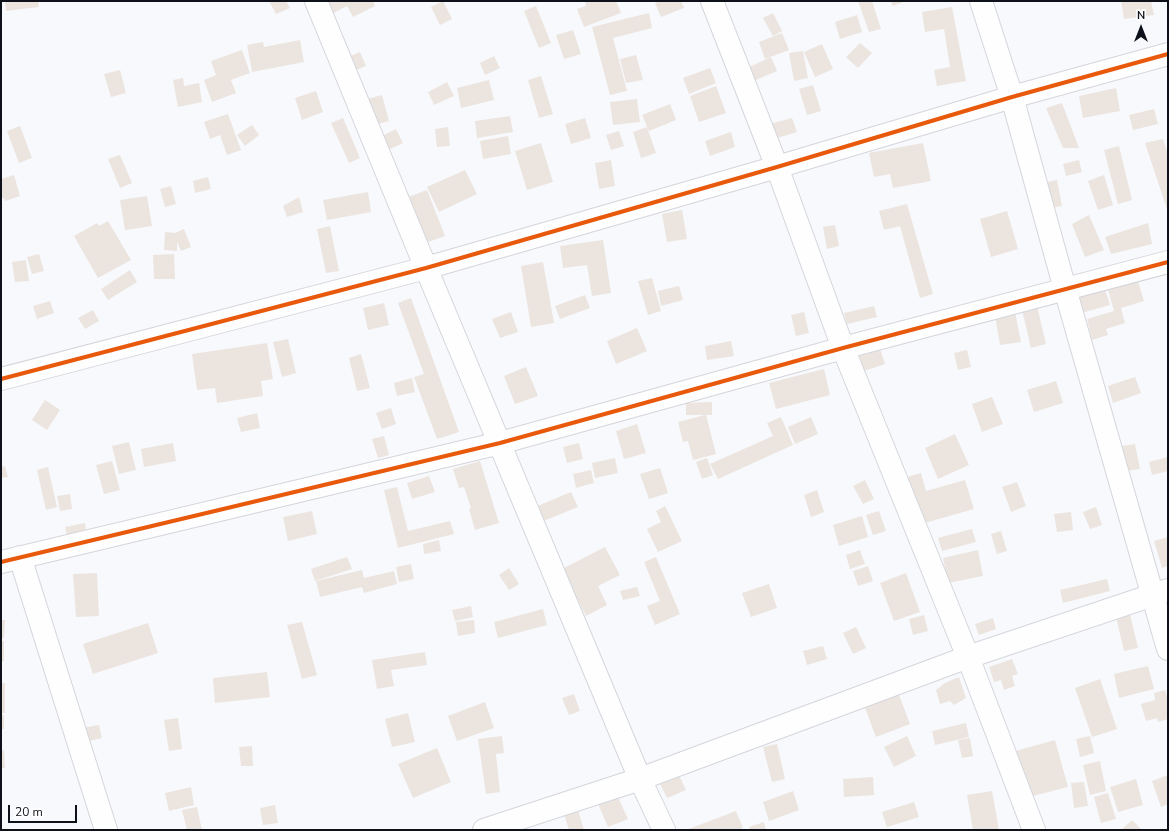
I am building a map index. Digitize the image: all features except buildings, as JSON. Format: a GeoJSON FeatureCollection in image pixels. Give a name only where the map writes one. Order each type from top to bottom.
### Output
{"type":"FeatureCollection","features":[{"type":"Feature","properties":{"kind":"street"},"geometry":{"type":"LineString","coordinates":[[316,1],[640,779],[664,830]]}},
{"type":"Feature","properties":{"kind":"street"},"geometry":{"type":"LineString","coordinates":[[712,1],[778,167],[843,348],[968,657],[1034,830]]}},
{"type":"Feature","properties":{"kind":"street"},"geometry":{"type":"LineString","coordinates":[[981,1],[1012,97],[1065,288],[1160,593],[1168,649]]}},
{"type":"Feature","properties":{"kind":"street"},"geometry":{"type":"LineString","coordinates":[[1,379],[426,268],[778,167],[1012,97],[1168,54]]}},
{"type":"Feature","properties":{"kind":"street"},"geometry":{"type":"LineString","coordinates":[[106,830],[11,559],[500,443],[843,348],[1065,288],[1168,262]]}},
{"type":"Feature","properties":{"kind":"street"},"geometry":{"type":"LineString","coordinates":[[484,830],[640,779],[968,657],[1160,593]]}},
{"type":"Feature","properties":{"kind":"cycle path"},"geometry":{"type":"LineString","coordinates":[[1,379],[426,268],[777,167],[1012,97],[1168,54]]}},
{"type":"Feature","properties":{"kind":"cycle path"},"geometry":{"type":"LineString","coordinates":[[1,562],[500,443],[843,348],[1168,262]]}}]}
